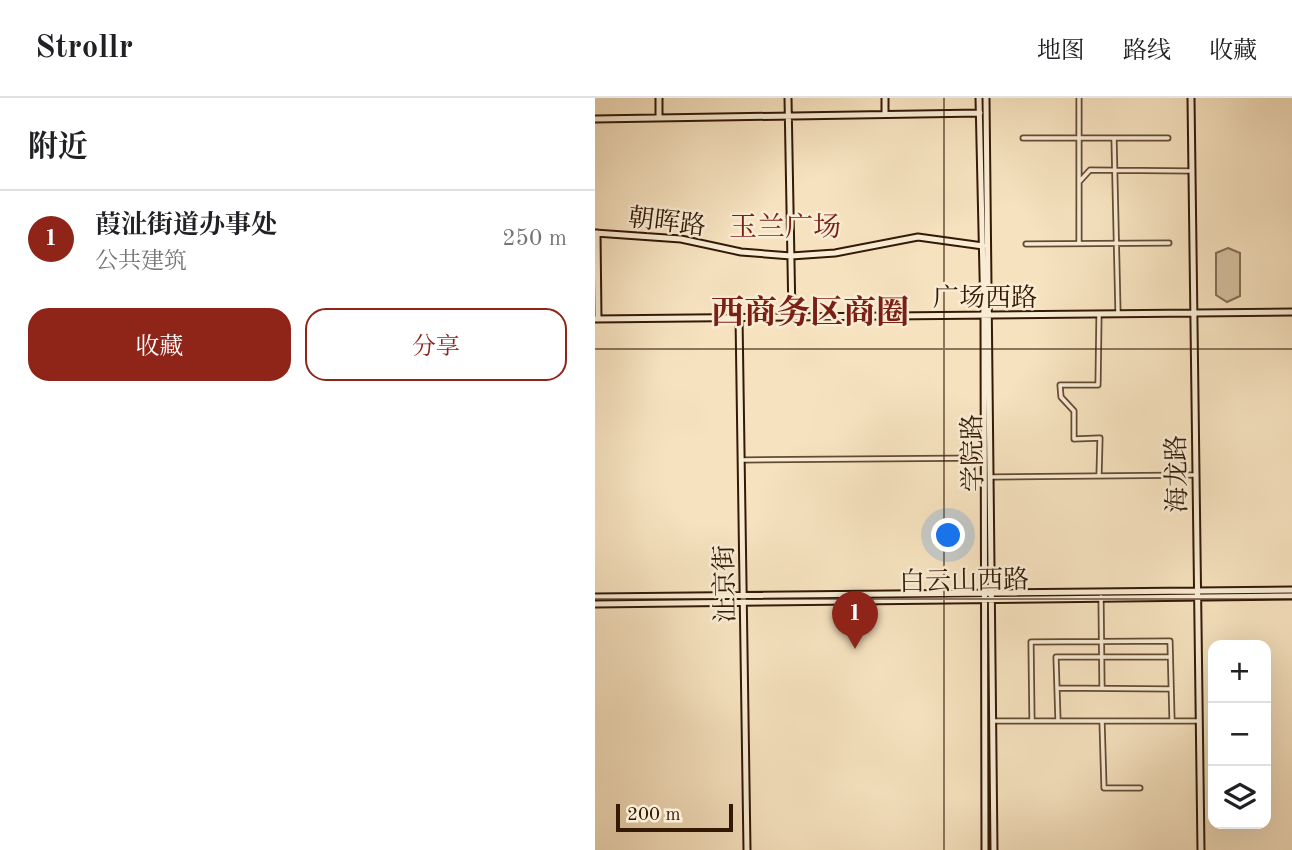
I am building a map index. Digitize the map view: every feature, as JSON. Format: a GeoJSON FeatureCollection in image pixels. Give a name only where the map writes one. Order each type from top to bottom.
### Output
{"type":"FeatureCollection","features":[{"type":"Feature","properties":{"kind":"main road"},"geometry":{"type":"LineString","coordinates":[[659,98],[659,118]]}},
{"type":"Feature","properties":{"kind":"main road"},"geometry":{"type":"LineString","coordinates":[[788,98],[792,317]]}},
{"type":"Feature","properties":{"kind":"main road"},"geometry":{"type":"LineString","coordinates":[[885,98],[885,114]]}},
{"type":"Feature","properties":{"kind":"main road","name":"学院路"},"geometry":{"type":"LineString","coordinates":[[979,98],[992,477],[994,850]]}},
{"type":"Feature","properties":{"kind":"main road","name":"学院路"},"geometry":{"type":"LineString","coordinates":[[985,850],[986,98]]}},
{"type":"Feature","properties":{"kind":"main road","name":"海龙路"},"geometry":{"type":"LineString","coordinates":[[1191,98],[1201,850]]}},
{"type":"Feature","properties":{"kind":"main road"},"geometry":{"type":"LineString","coordinates":[[595,119],[980,113]]}},
{"type":"Feature","properties":{"kind":"main road"},"geometry":{"type":"LineString","coordinates":[[596,233],[597,319]]}},
{"type":"Feature","properties":{"kind":"main road","name":"朝晖路"},"geometry":{"type":"LineString","coordinates":[[596,233],[681,239],[741,252],[791,256],[835,253],[918,237],[983,246]]}},
{"type":"Feature","properties":{"kind":"main road","name":"广场西路"},"geometry":{"type":"LineString","coordinates":[[597,319],[1292,312]]}},
{"type":"Feature","properties":{"kind":"main road","name":"沚京街"},"geometry":{"type":"LineString","coordinates":[[739,317],[747,850]]}},
{"type":"Feature","properties":{"kind":"main road","name":"白云山西路"},"geometry":{"type":"LineString","coordinates":[[993,596],[1292,593]]}},
{"type":"Feature","properties":{"kind":"main road","name":"白云山西路"},"geometry":{"type":"LineString","coordinates":[[595,597],[744,594],[1101,597],[1197,594]]}},
{"type":"Feature","properties":{"kind":"main road","name":"白云山西路"},"geometry":{"type":"LineString","coordinates":[[595,604],[985,596]]}},
{"type":"Feature","properties":{"kind":"street"},"geometry":{"type":"LineString","coordinates":[[1079,98],[1079,243]]}},
{"type":"Feature","properties":{"kind":"street"},"geometry":{"type":"LineString","coordinates":[[1023,138],[1168,138]]}},
{"type":"Feature","properties":{"kind":"street"},"geometry":{"type":"LineString","coordinates":[[1114,138],[1118,315]]}},
{"type":"Feature","properties":{"kind":"street"},"geometry":{"type":"LineString","coordinates":[[1080,181],[1090,170],[1192,171]]}},
{"type":"Feature","properties":{"kind":"street"},"geometry":{"type":"LineString","coordinates":[[1026,244],[1170,243]]}},
{"type":"Feature","properties":{"kind":"street"},"geometry":{"type":"LineString","coordinates":[[1099,315],[1098,385],[1060,385],[1061,397],[1074,411],[1074,439],[1100,438],[1099,476]]}},
{"type":"Feature","properties":{"kind":"street"},"geometry":{"type":"LineString","coordinates":[[741,460],[984,458]]}},
{"type":"Feature","properties":{"kind":"street"},"geometry":{"type":"LineString","coordinates":[[992,477],[1195,475]]}},
{"type":"Feature","properties":{"kind":"street"},"geometry":{"type":"LineString","coordinates":[[1101,597],[1102,687]]}},
{"type":"Feature","properties":{"kind":"street"},"geometry":{"type":"LineString","coordinates":[[1032,721],[1031,642],[1170,641],[1172,720]]}},
{"type":"Feature","properties":{"kind":"street"},"geometry":{"type":"LineString","coordinates":[[1058,721],[1056,657],[1170,657]]}},
{"type":"Feature","properties":{"kind":"street"},"geometry":{"type":"LineString","coordinates":[[1057,688],[1171,689]]}},
{"type":"Feature","properties":{"kind":"street"},"geometry":{"type":"LineString","coordinates":[[994,721],[1199,721]]}},
{"type":"Feature","properties":{"kind":"street"},"geometry":{"type":"LineString","coordinates":[[1102,721],[1104,788],[1140,788]]}},
{"type":"Feature","properties":{"kind":"shaded area"},"geometry":{"type":"Polygon","coordinates":[[[1228,248],[1240,253],[1240,296],[1227,302],[1216,295],[1216,253],[1228,248]]]}},
{"type":"Feature","properties":{"kind":"place","name":"葭沚街道办事处"},"geometry":{"type":"Point","coordinates":[855,649]}},
{"type":"Feature","properties":{"kind":"district","name":"玉兰广场"},"geometry":{"type":"Point","coordinates":[785,226]}},
{"type":"Feature","properties":{"kind":"district","name":"西商务区商圈"},"geometry":{"type":"Point","coordinates":[810,311]}}]}
